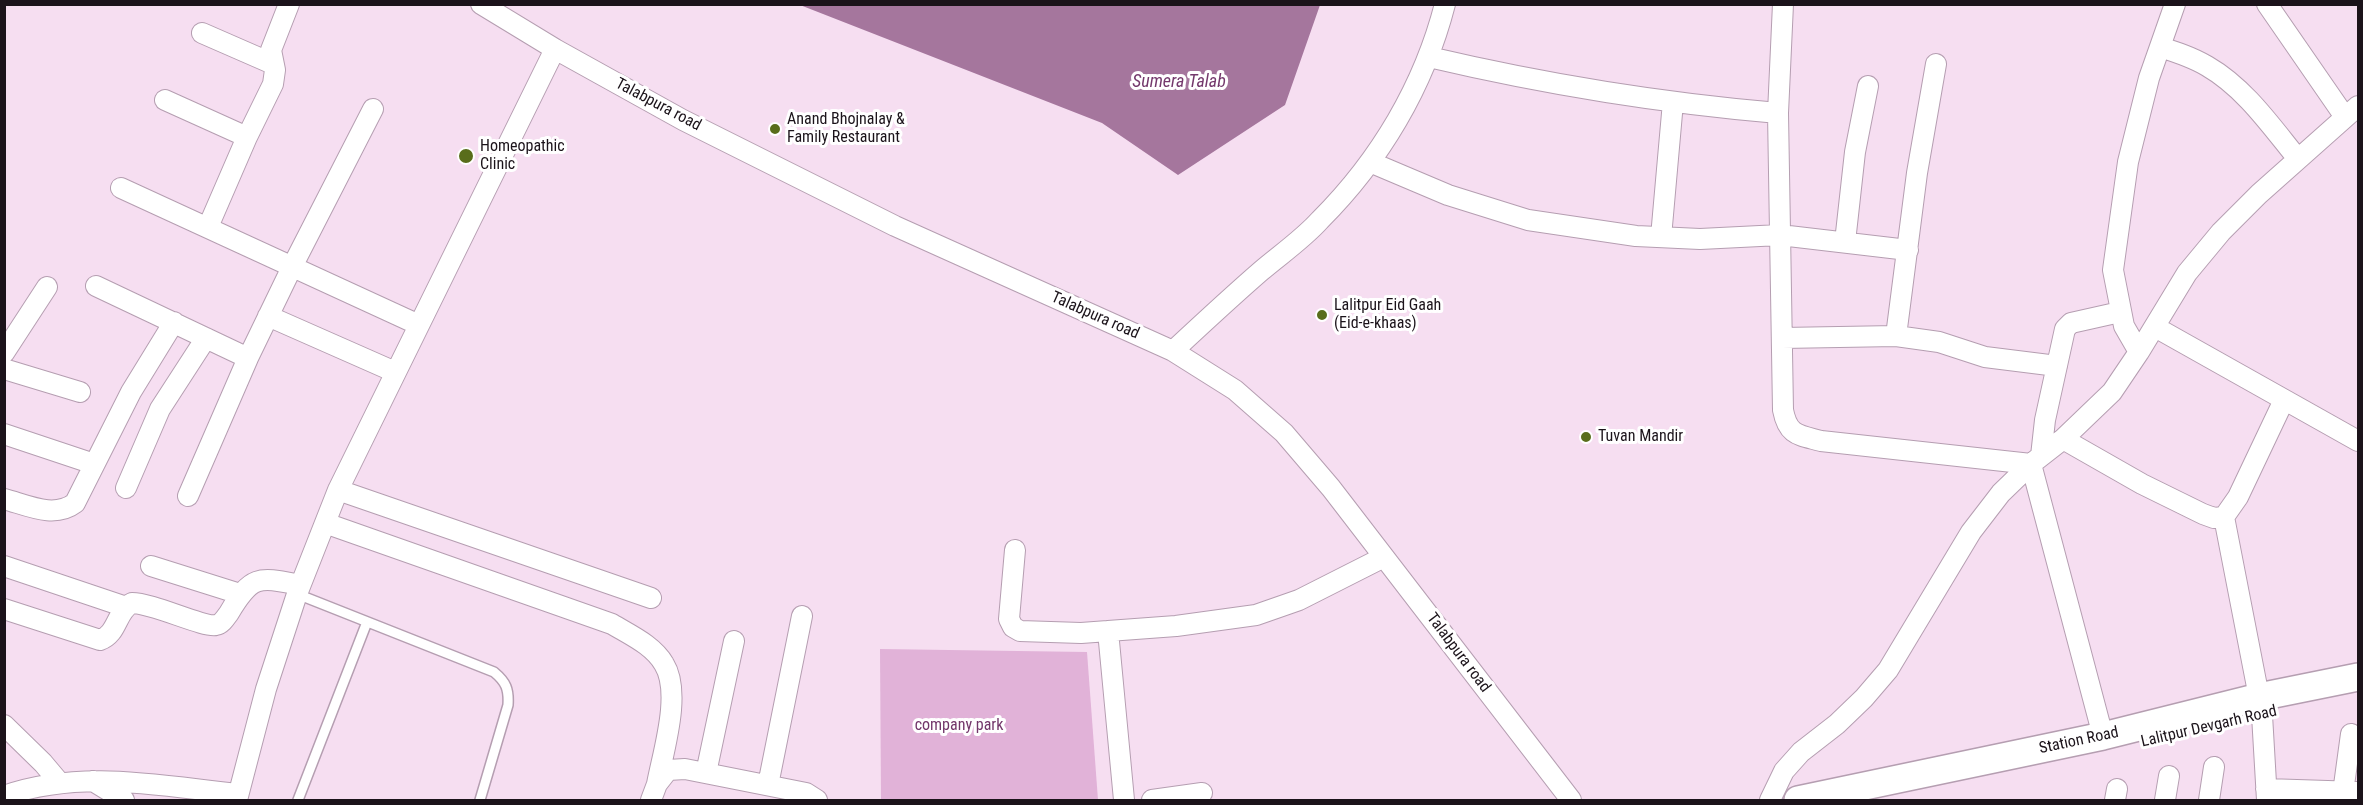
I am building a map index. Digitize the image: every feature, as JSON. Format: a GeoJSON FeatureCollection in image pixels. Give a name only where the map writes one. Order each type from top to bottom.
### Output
{"type":"FeatureCollection","features":[{"type":"Feature","properties":{"kind":"main road","name":"Station Road"},"geometry":{"type":"LineString","coordinates":[[1798,801],[2103,736],[2260,706],[2358,678]]}},
{"type":"Feature","properties":{"kind":"main road","name":"Lalitpur Devgarh Road"},"geometry":{"type":"LineString","coordinates":[[1883,801],[2260,706],[2358,693]]}},
{"type":"Feature","properties":{"kind":"street"},"geometry":{"type":"LineString","coordinates":[[208,227],[273,84],[275,70],[271,57],[273,45],[289,4]]}},
{"type":"Feature","properties":{"kind":"street","name":"Talabpura road"},"geometry":{"type":"LineString","coordinates":[[481,4],[555,49],[683,120],[895,226],[1173,351],[1235,390],[1284,433],[1331,488],[1570,801]]}},
{"type":"Feature","properties":{"kind":"street"},"geometry":{"type":"LineString","coordinates":[[1173,351],[1228,299],[1320,221],[1370,162],[1398,121],[1429,57],[1445,4]]}},
{"type":"Feature","properties":{"kind":"street"},"geometry":{"type":"LineString","coordinates":[[1783,4],[1778,113],[1785,423],[1793,433],[1821,441],[2036,460]]}},
{"type":"Feature","properties":{"kind":"street"},"geometry":{"type":"LineString","coordinates":[[2139,352],[2124,326],[2113,270],[2127,172],[2149,78],[2175,4]]}},
{"type":"Feature","properties":{"kind":"street"},"geometry":{"type":"LineString","coordinates":[[1770,801],[1784,771],[1801,752],[1837,724],[1888,670],[1971,532],[2001,494],[2036,460],[2064,439],[2112,392],[2187,273],[2214,240],[2259,194],[2352,111],[2267,4]]}},
{"type":"Feature","properties":{"kind":"street"},"geometry":{"type":"LineString","coordinates":[[202,33],[273,64]]}},
{"type":"Feature","properties":{"kind":"street"},"geometry":{"type":"LineString","coordinates":[[2160,47],[2187,56],[2209,67],[2233,85],[2298,159]]}},
{"type":"Feature","properties":{"kind":"street"},"geometry":{"type":"LineString","coordinates":[[4,796],[59,782],[131,781],[238,797],[266,689],[299,590],[338,490],[555,49]]}},
{"type":"Feature","properties":{"kind":"street"},"geometry":{"type":"LineString","coordinates":[[1429,57],[1517,77],[1673,102],[1778,113]]}},
{"type":"Feature","properties":{"kind":"street"},"geometry":{"type":"LineString","coordinates":[[1896,336],[1917,173],[1936,64]]}},
{"type":"Feature","properties":{"kind":"street"},"geometry":{"type":"LineString","coordinates":[[1845,242],[1855,152],[1868,86]]}},
{"type":"Feature","properties":{"kind":"street"},"geometry":{"type":"LineString","coordinates":[[165,100],[247,137]]}},
{"type":"Feature","properties":{"kind":"street"},"geometry":{"type":"LineString","coordinates":[[1661,237],[1673,102]]}},
{"type":"Feature","properties":{"kind":"street"},"geometry":{"type":"LineString","coordinates":[[188,496],[268,316],[373,109]]}},
{"type":"Feature","properties":{"kind":"street"},"geometry":{"type":"LineString","coordinates":[[1370,162],[1448,195],[1528,220],[1636,236],[1700,238],[1780,234],[1908,250]]}},
{"type":"Feature","properties":{"kind":"street"},"geometry":{"type":"LineString","coordinates":[[121,188],[293,265],[419,325]]}},
{"type":"Feature","properties":{"kind":"street"},"geometry":{"type":"LineString","coordinates":[[96,286],[248,358]]}},
{"type":"Feature","properties":{"kind":"street"},"geometry":{"type":"LineString","coordinates":[[4,353],[47,287]]}},
{"type":"Feature","properties":{"kind":"street"},"geometry":{"type":"LineString","coordinates":[[2103,736],[2036,460],[2065,329],[2071,323],[2120,312]]}},
{"type":"Feature","properties":{"kind":"street"},"geometry":{"type":"LineString","coordinates":[[268,316],[395,372]]}},
{"type":"Feature","properties":{"kind":"street"},"geometry":{"type":"LineString","coordinates":[[4,499],[56,512],[67,509],[75,503],[130,392],[174,322]]}},
{"type":"Feature","properties":{"kind":"street"},"geometry":{"type":"LineString","coordinates":[[2155,327],[2358,441]]}},
{"type":"Feature","properties":{"kind":"street"},"geometry":{"type":"LineString","coordinates":[[1782,338],[1874,334],[1896,336],[1939,342],[1985,357],[2056,366]]}},
{"type":"Feature","properties":{"kind":"street"},"geometry":{"type":"LineString","coordinates":[[126,488],[160,409],[206,338]]}},
{"type":"Feature","properties":{"kind":"street"},"geometry":{"type":"LineString","coordinates":[[4,369],[80,392]]}},
{"type":"Feature","properties":{"kind":"street"},"geometry":{"type":"LineString","coordinates":[[2283,400],[2238,497],[2224,517],[2260,706],[2266,795],[2348,795],[2351,734]]}},
{"type":"Feature","properties":{"kind":"street"},"geometry":{"type":"LineString","coordinates":[[4,434],[94,464]]}},
{"type":"Feature","properties":{"kind":"street"},"geometry":{"type":"LineString","coordinates":[[2064,439],[2142,484],[2203,514],[2214,518],[2224,517]]}},
{"type":"Feature","properties":{"kind":"street"},"geometry":{"type":"LineString","coordinates":[[338,490],[651,598]]}},
{"type":"Feature","properties":{"kind":"street"},"geometry":{"type":"LineString","coordinates":[[325,523],[612,624],[645,644],[664,664],[671,683],[671,706],[654,792]]}},
{"type":"Feature","properties":{"kind":"street"},"geometry":{"type":"LineString","coordinates":[[1015,550],[1009,619],[1013,627],[1030,633],[1176,626],[1256,615],[1299,600],[1384,557]]}},
{"type":"Feature","properties":{"kind":"street"},"geometry":{"type":"LineString","coordinates":[[4,566],[126,607],[138,603],[201,623],[217,625],[228,615],[240,594],[252,583],[262,579],[299,590]]}},
{"type":"Feature","properties":{"kind":"street"},"geometry":{"type":"LineString","coordinates":[[151,566],[240,594]]}},
{"type":"Feature","properties":{"kind":"street"},"geometry":{"type":"LineString","coordinates":[[4,609],[100,640],[112,633],[126,607]]}},
{"type":"Feature","properties":{"kind":"street"},"geometry":{"type":"LineString","coordinates":[[768,785],[802,616]]}},
{"type":"Feature","properties":{"kind":"street"},"geometry":{"type":"LineString","coordinates":[[1108,631],[1124,801]]}},
{"type":"Feature","properties":{"kind":"street"},"geometry":{"type":"LineString","coordinates":[[706,773],[734,641]]}},
{"type":"Feature","properties":{"kind":"street"},"geometry":{"type":"LineString","coordinates":[[4,725],[59,782]]}},
{"type":"Feature","properties":{"kind":"street"},"geometry":{"type":"LineString","coordinates":[[2209,801],[2214,767]]}},
{"type":"Feature","properties":{"kind":"street"},"geometry":{"type":"LineString","coordinates":[[654,792],[668,770],[685,769],[806,793],[817,801]]}},
{"type":"Feature","properties":{"kind":"street"},"geometry":{"type":"LineString","coordinates":[[2165,801],[2169,776]]}},
{"type":"Feature","properties":{"kind":"street"},"geometry":{"type":"LineString","coordinates":[[92,781],[124,801]]}},
{"type":"Feature","properties":{"kind":"street"},"geometry":{"type":"LineString","coordinates":[[1152,801],[1202,793]]}},
{"type":"Feature","properties":{"kind":"lane"},"geometry":{"type":"LineString","coordinates":[[299,590],[367,622],[494,672],[505,681],[509,692],[508,705],[480,801]]}},
{"type":"Feature","properties":{"kind":"lane"},"geometry":{"type":"LineString","coordinates":[[298,801],[367,622]]}},
{"type":"Feature","properties":{"kind":"green space","name":"company park"},"geometry":{"type":"Polygon","coordinates":[[[880,649],[1087,652],[1098,800],[881,800],[880,649]]]}},
{"type":"Feature","properties":{"kind":"water","name":"Sumera Talab"},"geometry":{"type":"Polygon","coordinates":[[[800,5],[1320,5],[1285,105],[1178,175],[1102,123],[800,5]]]}},
{"type":"Feature","properties":{"kind":"place","name":"Anand Bhojnalay & Family Restaurant"},"geometry":{"type":"Point","coordinates":[775,129]}},
{"type":"Feature","properties":{"kind":"place","name":"Homeopathic Clinic"},"geometry":{"type":"Point","coordinates":[466,156]}},
{"type":"Feature","properties":{"kind":"place","name":"Lalitpur Eid Gaah (Eid-e-khaas)"},"geometry":{"type":"Point","coordinates":[1322,315]}},
{"type":"Feature","properties":{"kind":"place","name":"Tuvan Mandir"},"geometry":{"type":"Point","coordinates":[1586,437]}}]}
